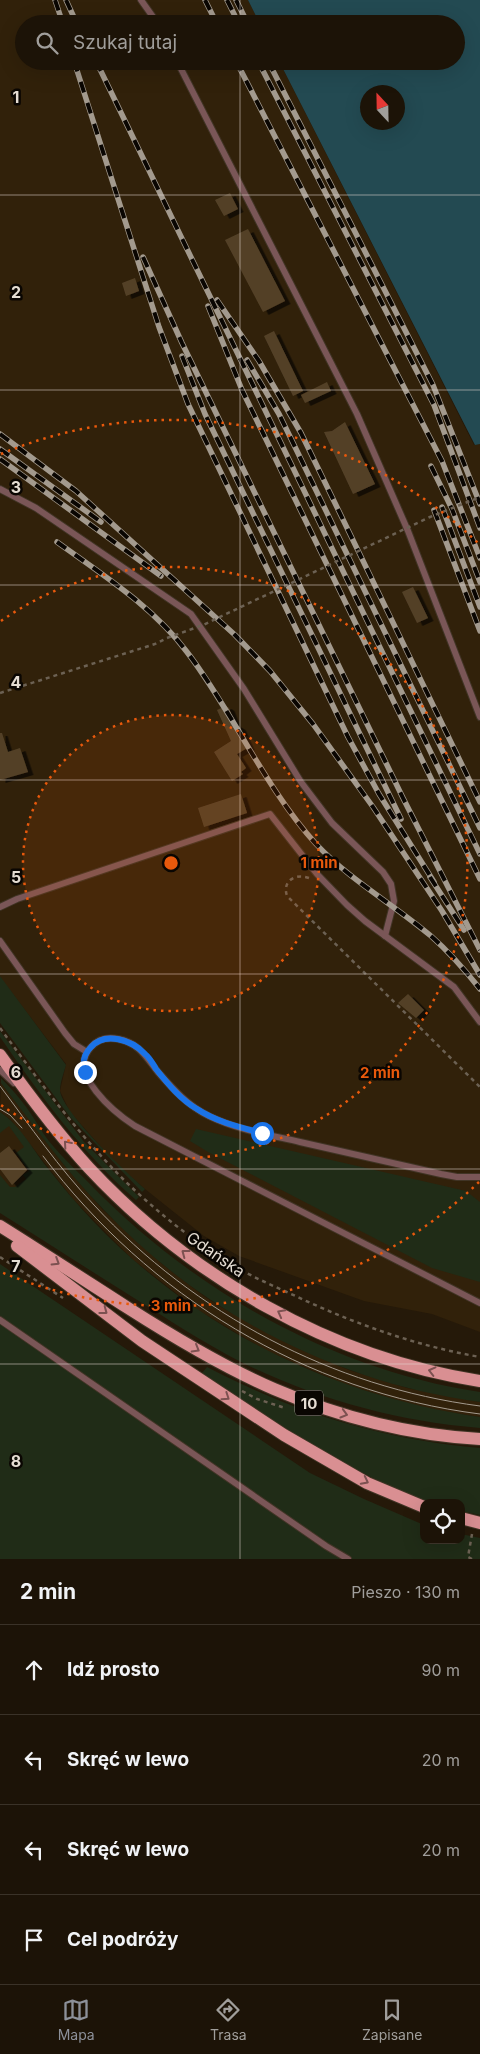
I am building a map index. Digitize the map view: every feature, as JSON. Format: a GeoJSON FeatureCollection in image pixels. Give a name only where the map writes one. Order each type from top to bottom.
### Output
{"type":"FeatureCollection","features":[{"type":"Feature","properties":{"kind":"main road","name":"Gdańska"},"geometry":{"type":"LineString","coordinates":[[0,1055],[47,1119],[89,1168],[144,1221],[205,1268],[257,1301],[311,1329],[356,1348],[419,1368],[480,1381]]}},
{"type":"Feature","properties":{"kind":"main road","name":"10"},"geometry":{"type":"LineString","coordinates":[[0,1226],[195,1350],[274,1389],[317,1406],[366,1421],[433,1434],[480,1439]]}},
{"type":"Feature","properties":{"kind":"main road"},"geometry":{"type":"LineString","coordinates":[[0,1233],[142,1340],[268,1424],[318,1456],[367,1483],[420,1505]]}},
{"type":"Feature","properties":{"kind":"main road"},"geometry":{"type":"LineString","coordinates":[[465,1519],[479,1523]]}},
{"type":"Feature","properties":{"kind":"lane"},"geometry":{"type":"LineString","coordinates":[[141,0],[152,15]]}},
{"type":"Feature","properties":{"kind":"lane"},"geometry":{"type":"LineString","coordinates":[[182,70],[357,414],[408,531],[480,717]]}},
{"type":"Feature","properties":{"kind":"lane"},"geometry":{"type":"LineString","coordinates":[[0,489],[36,508],[191,614],[244,689],[301,782],[332,823],[383,872],[391,884],[394,901],[384,936]]}},
{"type":"Feature","properties":{"kind":"lane"},"geometry":{"type":"LineString","coordinates":[[0,907],[17,898],[270,814],[317,874],[359,916],[454,987],[480,1022]]}},
{"type":"Feature","properties":{"kind":"lane"},"geometry":{"type":"LineString","coordinates":[[0,941],[65,1033],[74,1044],[86,1052]]}},
{"type":"Feature","properties":{"kind":"lane"},"geometry":{"type":"LineString","coordinates":[[480,1177],[457,1177],[441,1174],[231,1125],[208,1116],[185,1100],[137,1046],[120,1039],[109,1038],[100,1040],[86,1052],[83,1066],[92,1085],[112,1108],[135,1126],[480,1303]]}},
{"type":"Feature","properties":{"kind":"lane"},"geometry":{"type":"LineString","coordinates":[[0,1070],[47,1119]]}},
{"type":"Feature","properties":{"kind":"lane"},"geometry":{"type":"LineString","coordinates":[[0,1320],[326,1546],[348,1559]]}},
{"type":"Feature","properties":{"kind":"path"},"geometry":{"type":"LineString","coordinates":[[0,693],[155,644],[204,625],[430,517],[480,497]]}},
{"type":"Feature","properties":{"kind":"path"},"geometry":{"type":"LineString","coordinates":[[317,874],[309,878],[302,875],[288,881],[285,890],[287,896],[480,1088]]}},
{"type":"Feature","properties":{"kind":"path"},"geometry":{"type":"LineString","coordinates":[[0,1028],[63,1112],[94,1148],[126,1182],[200,1244],[254,1277],[338,1316],[397,1337],[480,1358]]}},
{"type":"Feature","properties":{"kind":"path"},"geometry":{"type":"LineString","coordinates":[[0,1257],[42,1284]]}},
{"type":"Feature","properties":{"kind":"path"},"geometry":{"type":"LineString","coordinates":[[472,1535],[468,1557],[472,1559]]}},
{"type":"Feature","properties":{"kind":"shaded area"},"geometry":{"type":"Polygon","coordinates":[[[0,0],[248,0],[256,15],[15,15],[15,70],[284,70],[474,445],[480,444],[480,1332],[432,1314],[364,1301],[239,1256],[204,1236],[116,1164],[70,1112],[60,1091],[66,1064],[0,977],[0,0]]]}},
{"type":"Feature","properties":{"kind":"shaded area"},"geometry":{"type":"Polygon","coordinates":[[[1,1083],[63,1164],[103,1210],[162,1264],[205,1297],[300,1349],[349,1370],[407,1388],[480,1402],[480,1417],[422,1408],[344,1384],[267,1351],[198,1310],[132,1259],[73,1199],[11,1120],[0,1112],[1,1083]]]}},
{"type":"Feature","properties":{"kind":"shaded area"},"geometry":{"type":"Polygon","coordinates":[[[7,1122],[47,1173],[14,1199],[0,1186],[0,1128],[7,1122]]]}},
{"type":"Feature","properties":{"kind":"green space"},"geometry":{"type":"Polygon","coordinates":[[[0,976],[66,1065],[60,1088],[64,1101],[83,1127],[145,1189],[142,1192],[70,1117],[0,1023],[0,976]]]}},
{"type":"Feature","properties":{"kind":"green space"},"geometry":{"type":"Polygon","coordinates":[[[0,1031],[84,1142],[139,1197],[136,1200],[116,1182],[63,1123],[0,1037],[0,1031]]]}},
{"type":"Feature","properties":{"kind":"green space"},"geometry":{"type":"Polygon","coordinates":[[[1,1078],[26,1107],[55,1148],[88,1182],[128,1221],[172,1257],[218,1290],[267,1319],[318,1344],[371,1365],[425,1381],[480,1392],[480,1402],[427,1393],[375,1379],[324,1360],[275,1338],[228,1311],[184,1281],[142,1247],[103,1209],[50,1147],[1,1083],[1,1078]]]}},
{"type":"Feature","properties":{"kind":"green space"},"geometry":{"type":"Polygon","coordinates":[[[0,1112],[20,1130],[46,1166],[93,1221],[133,1260],[176,1294],[222,1325],[270,1352],[320,1374],[372,1393],[425,1407],[480,1417],[480,1428],[449,1425],[387,1414],[327,1397],[269,1375],[200,1339],[0,1213],[0,1175],[10,1187],[15,1187],[26,1179],[23,1175],[29,1171],[16,1153],[24,1147],[9,1126],[0,1133],[0,1112]]]}},
{"type":"Feature","properties":{"kind":"green space"},"geometry":{"type":"Polygon","coordinates":[[[196,1129],[466,1191],[480,1202],[480,1282],[432,1268],[208,1152],[190,1141],[196,1129]]]}},
{"type":"Feature","properties":{"kind":"green space"},"geometry":{"type":"Polygon","coordinates":[[[0,1264],[310,1473],[420,1523],[420,1544],[465,1544],[465,1535],[480,1538],[480,1559],[0,1559],[0,1264]]]}},
{"type":"Feature","properties":{"kind":"green space"},"geometry":{"type":"Polygon","coordinates":[[[207,1367],[273,1398],[373,1431],[443,1444],[480,1448],[480,1515],[465,1512],[465,1499],[420,1499],[364,1473],[293,1433],[202,1373],[207,1367]]]}},
{"type":"Feature","properties":{"kind":"water"},"geometry":{"type":"Polygon","coordinates":[[[248,0],[480,0],[480,444],[475,445],[284,70],[465,70],[465,15],[256,15],[248,0]]]}},
{"type":"Feature","properties":{"kind":"building"},"geometry":{"type":"Polygon","coordinates":[[[230,193],[238,209],[224,216],[215,200],[230,193]]]}},
{"type":"Feature","properties":{"kind":"building"},"geometry":{"type":"Polygon","coordinates":[[[248,229],[285,301],[263,312],[225,240],[248,229]]]}},
{"type":"Feature","properties":{"kind":"building"},"geometry":{"type":"Polygon","coordinates":[[[135,278],[139,291],[126,296],[122,283],[135,278]]]}},
{"type":"Feature","properties":{"kind":"building"},"geometry":{"type":"Polygon","coordinates":[[[274,331],[303,391],[293,396],[264,336],[274,331]]]}},
{"type":"Feature","properties":{"kind":"building"},"geometry":{"type":"Polygon","coordinates":[[[327,382],[331,391],[305,403],[301,395],[327,382]]]}},
{"type":"Feature","properties":{"kind":"building"},"geometry":{"type":"Polygon","coordinates":[[[345,422],[375,484],[353,494],[324,432],[332,431],[345,422]]]}},
{"type":"Feature","properties":{"kind":"building"},"geometry":{"type":"Polygon","coordinates":[[[413,587],[428,618],[417,623],[402,592],[413,587]]]}},
{"type":"Feature","properties":{"kind":"building"},"geometry":{"type":"Polygon","coordinates":[[[226,706],[229,708],[235,724],[240,727],[249,747],[237,754],[246,768],[241,772],[243,774],[232,781],[214,752],[231,741],[217,710],[226,706]]]}},
{"type":"Feature","properties":{"kind":"building"},"geometry":{"type":"Polygon","coordinates":[[[0,733],[2,733],[8,752],[20,748],[28,772],[0,780],[0,733]]]}},
{"type":"Feature","properties":{"kind":"building"},"geometry":{"type":"Polygon","coordinates":[[[241,794],[247,813],[204,827],[198,808],[241,794]]]}},
{"type":"Feature","properties":{"kind":"building"},"geometry":{"type":"Polygon","coordinates":[[[408,994],[424,1010],[416,1018],[398,1003],[408,994]]]}},
{"type":"Feature","properties":{"kind":"building"},"geometry":{"type":"Polygon","coordinates":[[[9,1146],[27,1170],[12,1185],[0,1169],[0,1153],[9,1146]]]}},
{"type":"Feature","properties":{"kind":"tram line"},"geometry":{"type":"LineString","coordinates":[[0,1086],[57,1162],[94,1205],[134,1244],[176,1280],[221,1311],[269,1339],[319,1363],[371,1382],[425,1396],[480,1406]]}},
{"type":"Feature","properties":{"kind":"tram line"},"geometry":{"type":"LineString","coordinates":[[0,1109],[10,1115],[22,1128]]}},
{"type":"Feature","properties":{"kind":"tram line"},"geometry":{"type":"LineString","coordinates":[[43,1156],[85,1206],[131,1252],[182,1293],[236,1329],[293,1360],[353,1384],[415,1402],[480,1414]]}},
{"type":"Feature","properties":{"kind":"railway"},"geometry":{"type":"LineString","coordinates":[[55,0],[60,15]]}},
{"type":"Feature","properties":{"kind":"railway"},"geometry":{"type":"LineString","coordinates":[[66,0],[73,15]]}},
{"type":"Feature","properties":{"kind":"railway"},"geometry":{"type":"LineString","coordinates":[[205,0],[212,15]]}},
{"type":"Feature","properties":{"kind":"railway"},"geometry":{"type":"LineString","coordinates":[[227,0],[234,15]]}},
{"type":"Feature","properties":{"kind":"railway"},"geometry":{"type":"LineString","coordinates":[[236,0],[244,15]]}},
{"type":"Feature","properties":{"kind":"railway"},"geometry":{"type":"LineString","coordinates":[[77,70],[159,327],[188,404],[348,737],[379,794],[434,882]]}},
{"type":"Feature","properties":{"kind":"railway"},"geometry":{"type":"LineString","coordinates":[[100,70],[480,854]]}},
{"type":"Feature","properties":{"kind":"railway"},"geometry":{"type":"LineString","coordinates":[[241,70],[442,461],[480,558]]}},
{"type":"Feature","properties":{"kind":"railway"},"geometry":{"type":"LineString","coordinates":[[263,70],[434,405],[480,528]]}},
{"type":"Feature","properties":{"kind":"railway"},"geometry":{"type":"LineString","coordinates":[[273,70],[433,385],[480,504]]}},
{"type":"Feature","properties":{"kind":"railway"},"geometry":{"type":"LineString","coordinates":[[143,257],[182,343],[403,798],[480,950]]}},
{"type":"Feature","properties":{"kind":"railway"},"geometry":{"type":"LineString","coordinates":[[217,300],[259,361],[301,433],[480,802]]}},
{"type":"Feature","properties":{"kind":"railway"},"geometry":{"type":"LineString","coordinates":[[208,306],[242,390],[480,879]]}},
{"type":"Feature","properties":{"kind":"railway"},"geometry":{"type":"LineString","coordinates":[[182,356],[205,414],[401,819]]}},
{"type":"Feature","properties":{"kind":"railway"},"geometry":{"type":"LineString","coordinates":[[247,360],[279,414],[480,828]]}},
{"type":"Feature","properties":{"kind":"railway"},"geometry":{"type":"LineString","coordinates":[[0,434],[76,491],[235,635],[270,671],[313,724],[373,807],[442,911],[480,975]]}},
{"type":"Feature","properties":{"kind":"railway"},"geometry":{"type":"LineString","coordinates":[[0,449],[101,522]]}},
{"type":"Feature","properties":{"kind":"railway"},"geometry":{"type":"LineString","coordinates":[[0,459],[161,576]]}},
{"type":"Feature","properties":{"kind":"railway"},"geometry":{"type":"LineString","coordinates":[[431,466],[452,509],[480,582]]}},
{"type":"Feature","properties":{"kind":"railway"},"geometry":{"type":"LineString","coordinates":[[442,507],[480,607]]}},
{"type":"Feature","properties":{"kind":"railway"},"geometry":{"type":"LineString","coordinates":[[434,510],[480,631]]}},
{"type":"Feature","properties":{"kind":"railway"},"geometry":{"type":"LineString","coordinates":[[57,542],[126,592],[173,635],[204,675],[281,799],[316,844],[343,869],[431,936],[457,961],[480,989]]}},
{"type":"Feature","properties":{"kind":"railway"},"geometry":{"type":"LineString","coordinates":[[430,877],[464,930]]}},
{"type":"Feature","properties":{"kind":"route"},"geometry":{"type":"LineString","coordinates":[[85,1072],[83,1066],[86,1052],[92,1045],[100,1040],[109,1038],[120,1039],[137,1046],[146,1054],[172,1088],[196,1109],[231,1125],[262,1133]]}}]}
